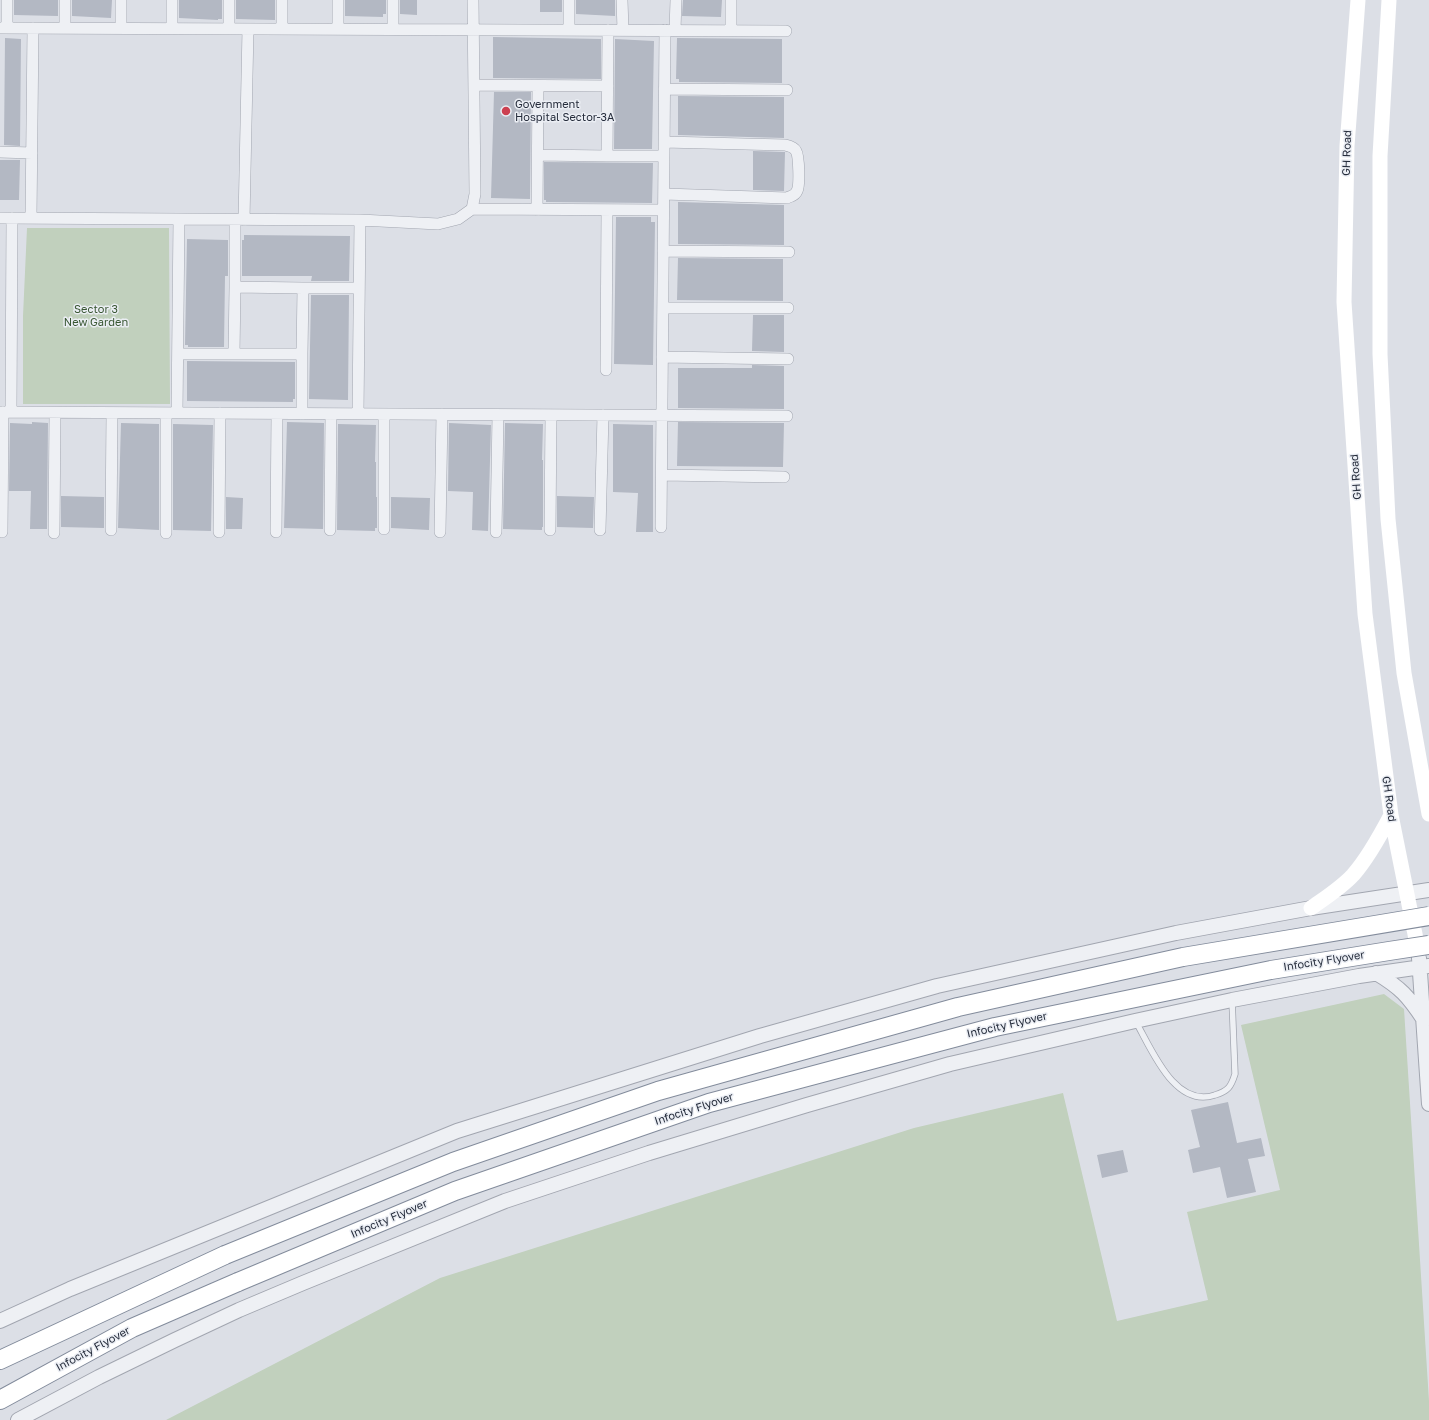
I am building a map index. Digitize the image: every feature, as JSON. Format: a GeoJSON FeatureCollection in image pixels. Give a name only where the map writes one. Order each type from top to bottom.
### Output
{"type":"FeatureCollection","features":[{"type":"Feature","properties":{"kind":"highway"},"geometry":{"type":"LineString","coordinates":[[0,1360],[225,1255],[453,1162],[651,1094],[973,1004],[1183,957],[1429,916]]}},
{"type":"Feature","properties":{"kind":"highway","name":"Infocity Flyover"},"geometry":{"type":"LineString","coordinates":[[0,1400],[132,1328],[455,1191],[710,1103],[995,1027],[1271,970],[1389,950],[1424,947]]}},
{"type":"Feature","properties":{"kind":"main road","name":"GH Road"},"geometry":{"type":"LineString","coordinates":[[1358,0],[1347,146],[1344,302],[1365,614],[1391,816],[1407,893],[1424,947]]}},
{"type":"Feature","properties":{"kind":"main road"},"geometry":{"type":"LineString","coordinates":[[1389,0],[1380,156],[1380,354],[1388,519],[1404,673],[1426,789],[1429,814]]}},
{"type":"Feature","properties":{"kind":"main road"},"geometry":{"type":"LineString","coordinates":[[1311,908],[1352,876],[1374,846],[1391,816]]}},
{"type":"Feature","properties":{"kind":"street"},"geometry":{"type":"LineString","coordinates":[[8,0],[3,28],[786,31]]}},
{"type":"Feature","properties":{"kind":"street"},"geometry":{"type":"LineString","coordinates":[[65,0],[65,28]]}},
{"type":"Feature","properties":{"kind":"street"},"geometry":{"type":"LineString","coordinates":[[121,0],[121,28]]}},
{"type":"Feature","properties":{"kind":"street"},"geometry":{"type":"LineString","coordinates":[[172,0],[172,28]]}},
{"type":"Feature","properties":{"kind":"street"},"geometry":{"type":"LineString","coordinates":[[229,0],[229,29]]}},
{"type":"Feature","properties":{"kind":"street"},"geometry":{"type":"LineString","coordinates":[[282,0],[282,29]]}},
{"type":"Feature","properties":{"kind":"street"},"geometry":{"type":"LineString","coordinates":[[338,0],[338,29]]}},
{"type":"Feature","properties":{"kind":"street"},"geometry":{"type":"LineString","coordinates":[[393,0],[393,29]]}},
{"type":"Feature","properties":{"kind":"street"},"geometry":{"type":"LineString","coordinates":[[472,209],[474,194],[473,0]]}},
{"type":"Feature","properties":{"kind":"street"},"geometry":{"type":"LineString","coordinates":[[569,0],[569,30]]}},
{"type":"Feature","properties":{"kind":"street"},"geometry":{"type":"LineString","coordinates":[[622,0],[622,30]]}},
{"type":"Feature","properties":{"kind":"street"},"geometry":{"type":"LineString","coordinates":[[661,527],[664,89],[670,30],[676,0]]}},
{"type":"Feature","properties":{"kind":"street"},"geometry":{"type":"LineString","coordinates":[[731,0],[731,30]]}},
{"type":"Feature","properties":{"kind":"street"},"geometry":{"type":"LineString","coordinates":[[32,218],[33,28]]}},
{"type":"Feature","properties":{"kind":"street"},"geometry":{"type":"LineString","coordinates":[[234,354],[235,287],[240,220],[248,29]]}},
{"type":"Feature","properties":{"kind":"street"},"geometry":{"type":"LineString","coordinates":[[608,30],[608,156]]}},
{"type":"Feature","properties":{"kind":"street"},"geometry":{"type":"LineString","coordinates":[[474,85],[608,86]]}},
{"type":"Feature","properties":{"kind":"street"},"geometry":{"type":"LineString","coordinates":[[537,210],[538,86]]}},
{"type":"Feature","properties":{"kind":"street"},"geometry":{"type":"LineString","coordinates":[[664,89],[787,90]]}},
{"type":"Feature","properties":{"kind":"street"},"geometry":{"type":"LineString","coordinates":[[664,142],[785,145],[793,147],[798,158],[798,191],[794,195],[787,198],[664,194]]}},
{"type":"Feature","properties":{"kind":"street"},"geometry":{"type":"LineString","coordinates":[[0,152],[32,153]]}},
{"type":"Feature","properties":{"kind":"street"},"geometry":{"type":"LineString","coordinates":[[538,155],[664,156]]}},
{"type":"Feature","properties":{"kind":"street"},"geometry":{"type":"LineString","coordinates":[[0,218],[360,220],[438,224],[458,219],[472,209],[663,210]]}},
{"type":"Feature","properties":{"kind":"street"},"geometry":{"type":"LineString","coordinates":[[606,370],[607,210]]}},
{"type":"Feature","properties":{"kind":"street"},"geometry":{"type":"LineString","coordinates":[[2,532],[5,412],[12,288],[12,218]]}},
{"type":"Feature","properties":{"kind":"street"},"geometry":{"type":"LineString","coordinates":[[166,533],[172,413],[178,354],[179,219]]}},
{"type":"Feature","properties":{"kind":"street"},"geometry":{"type":"LineString","coordinates":[[358,414],[360,220]]}},
{"type":"Feature","properties":{"kind":"street"},"geometry":{"type":"LineString","coordinates":[[663,251],[789,252]]}},
{"type":"Feature","properties":{"kind":"street"},"geometry":{"type":"LineString","coordinates":[[235,287],[359,288]]}},
{"type":"Feature","properties":{"kind":"street"},"geometry":{"type":"LineString","coordinates":[[0,288],[12,288]]}},
{"type":"Feature","properties":{"kind":"street"},"geometry":{"type":"LineString","coordinates":[[302,414],[303,288]]}},
{"type":"Feature","properties":{"kind":"street"},"geometry":{"type":"LineString","coordinates":[[663,308],[788,308]]}},
{"type":"Feature","properties":{"kind":"street"},"geometry":{"type":"LineString","coordinates":[[178,354],[302,354]]}},
{"type":"Feature","properties":{"kind":"street"},"geometry":{"type":"LineString","coordinates":[[662,357],[788,359]]}},
{"type":"Feature","properties":{"kind":"street"},"geometry":{"type":"LineString","coordinates":[[5,412],[787,416]]}},
{"type":"Feature","properties":{"kind":"street"},"geometry":{"type":"LineString","coordinates":[[54,533],[55,413]]}},
{"type":"Feature","properties":{"kind":"street"},"geometry":{"type":"LineString","coordinates":[[111,530],[112,413]]}},
{"type":"Feature","properties":{"kind":"street"},"geometry":{"type":"LineString","coordinates":[[219,532],[220,414]]}},
{"type":"Feature","properties":{"kind":"street"},"geometry":{"type":"LineString","coordinates":[[276,532],[277,414]]}},
{"type":"Feature","properties":{"kind":"street"},"geometry":{"type":"LineString","coordinates":[[330,530],[331,414]]}},
{"type":"Feature","properties":{"kind":"street"},"geometry":{"type":"LineString","coordinates":[[384,414],[384,530]]}},
{"type":"Feature","properties":{"kind":"street"},"geometry":{"type":"LineString","coordinates":[[440,532],[442,414]]}},
{"type":"Feature","properties":{"kind":"street"},"geometry":{"type":"LineString","coordinates":[[496,532],[498,415]]}},
{"type":"Feature","properties":{"kind":"street"},"geometry":{"type":"LineString","coordinates":[[550,530],[551,415]]}},
{"type":"Feature","properties":{"kind":"street"},"geometry":{"type":"LineString","coordinates":[[600,530],[603,415]]}},
{"type":"Feature","properties":{"kind":"street"},"geometry":{"type":"LineString","coordinates":[[662,475],[784,477]]}},
{"type":"Feature","properties":{"kind":"street"},"geometry":{"type":"LineString","coordinates":[[0,1321],[124,1267],[465,1128],[760,1036],[937,986],[1176,933],[1311,908],[1429,890]]}},
{"type":"Feature","properties":{"kind":"street"},"geometry":{"type":"LineString","coordinates":[[1424,947],[1424,1020],[1429,1104]]}},
{"type":"Feature","properties":{"kind":"street"},"geometry":{"type":"LineString","coordinates":[[18,1420],[99,1377],[239,1310],[506,1201],[649,1153],[807,1105],[950,1064],[1135,1021],[1278,990],[1425,967]]}},
{"type":"Feature","properties":{"kind":"street"},"geometry":{"type":"LineString","coordinates":[[1376,974],[1400,989],[1411,1000],[1424,1020]]}},
{"type":"Feature","properties":{"kind":"lane"},"geometry":{"type":"LineString","coordinates":[[1135,1021],[1167,1076],[1188,1094],[1198,1097],[1210,1097],[1225,1092],[1232,1085],[1235,1074],[1232,1000]]}},
{"type":"Feature","properties":{"kind":"green space","name":"Sector 3 New Garden"},"geometry":{"type":"Polygon","coordinates":[[[27,228],[169,228],[170,404],[23,404],[23,316],[27,228]]]}},
{"type":"Feature","properties":{"kind":"green space"},"geometry":{"type":"Polygon","coordinates":[[[1384,994],[1404,1009],[1429,1420],[166,1420],[440,1278],[914,1128],[1063,1093],[1117,1321],[1208,1300],[1187,1212],[1280,1190],[1241,1025],[1384,994]]]}},
{"type":"Feature","properties":{"kind":"building"},"geometry":{"type":"Polygon","coordinates":[[[14,0],[58,0],[58,16],[14,15],[14,0]]]}},
{"type":"Feature","properties":{"kind":"building"},"geometry":{"type":"Polygon","coordinates":[[[72,0],[112,0],[111,18],[72,16],[72,0]]]}},
{"type":"Feature","properties":{"kind":"building"},"geometry":{"type":"Polygon","coordinates":[[[179,0],[222,0],[222,19],[179,18],[179,0]]]}},
{"type":"Feature","properties":{"kind":"building"},"geometry":{"type":"Polygon","coordinates":[[[236,0],[275,0],[275,20],[236,19],[236,0]]]}},
{"type":"Feature","properties":{"kind":"building"},"geometry":{"type":"Polygon","coordinates":[[[345,0],[386,0],[386,14],[383,14],[383,17],[345,16],[345,0]]]}},
{"type":"Feature","properties":{"kind":"building"},"geometry":{"type":"Polygon","coordinates":[[[400,0],[417,0],[417,15],[400,14],[400,0]]]}},
{"type":"Feature","properties":{"kind":"building"},"geometry":{"type":"Polygon","coordinates":[[[540,0],[562,0],[562,12],[540,12],[540,0]]]}},
{"type":"Feature","properties":{"kind":"building"},"geometry":{"type":"Polygon","coordinates":[[[576,0],[615,0],[615,16],[576,14],[576,0]]]}},
{"type":"Feature","properties":{"kind":"building"},"geometry":{"type":"Polygon","coordinates":[[[683,0],[722,0],[721,17],[682,16],[683,0]]]}},
{"type":"Feature","properties":{"kind":"building"},"geometry":{"type":"Polygon","coordinates":[[[493,37],[601,39],[601,79],[493,78],[493,37]]]}},
{"type":"Feature","properties":{"kind":"building"},"geometry":{"type":"Polygon","coordinates":[[[5,38],[21,39],[20,146],[4,145],[5,38]]]}},
{"type":"Feature","properties":{"kind":"building"},"geometry":{"type":"Polygon","coordinates":[[[677,38],[782,39],[782,83],[679,82],[679,79],[676,79],[677,38]]]}},
{"type":"Feature","properties":{"kind":"building"},"geometry":{"type":"Polygon","coordinates":[[[615,39],[654,41],[652,149],[614,149],[615,39]]]}},
{"type":"Feature","properties":{"kind":"building"},"geometry":{"type":"Polygon","coordinates":[[[494,92],[531,92],[530,199],[491,198],[494,92]]]}},
{"type":"Feature","properties":{"kind":"building"},"geometry":{"type":"Polygon","coordinates":[[[678,96],[784,97],[784,138],[678,135],[678,96]]]}},
{"type":"Feature","properties":{"kind":"building"},"geometry":{"type":"Polygon","coordinates":[[[753,151],[785,152],[784,191],[753,190],[753,151]]]}},
{"type":"Feature","properties":{"kind":"building"},"geometry":{"type":"Polygon","coordinates":[[[0,160],[20,160],[19,200],[0,200],[0,160]]]}},
{"type":"Feature","properties":{"kind":"building"},"geometry":{"type":"Polygon","coordinates":[[[544,162],[653,163],[652,203],[546,202],[546,200],[544,200],[544,162]]]}},
{"type":"Feature","properties":{"kind":"building"},"geometry":{"type":"Polygon","coordinates":[[[678,202],[784,205],[784,245],[678,244],[678,202]]]}},
{"type":"Feature","properties":{"kind":"building"},"geometry":{"type":"Polygon","coordinates":[[[616,217],[651,217],[651,222],[655,222],[653,365],[614,364],[616,217]]]}},
{"type":"Feature","properties":{"kind":"building"},"geometry":{"type":"Polygon","coordinates":[[[244,235],[350,236],[349,281],[311,281],[312,276],[242,276],[242,240],[244,240],[244,235]]]}},
{"type":"Feature","properties":{"kind":"building"},"geometry":{"type":"Polygon","coordinates":[[[187,239],[228,240],[228,276],[225,276],[224,347],[188,347],[188,345],[185,345],[187,239]]]}},
{"type":"Feature","properties":{"kind":"building"},"geometry":{"type":"Polygon","coordinates":[[[678,258],[783,259],[783,301],[677,300],[678,258]]]}},
{"type":"Feature","properties":{"kind":"building"},"geometry":{"type":"Polygon","coordinates":[[[311,295],[349,295],[348,400],[309,399],[311,295]]]}},
{"type":"Feature","properties":{"kind":"building"},"geometry":{"type":"Polygon","coordinates":[[[753,315],[784,315],[784,352],[752,351],[753,315]]]}},
{"type":"Feature","properties":{"kind":"building"},"geometry":{"type":"Polygon","coordinates":[[[187,361],[295,362],[295,399],[293,399],[293,402],[187,401],[187,361]]]}},
{"type":"Feature","properties":{"kind":"building"},"geometry":{"type":"Polygon","coordinates":[[[752,365],[784,366],[784,409],[678,408],[678,368],[752,368],[752,365]]]}},
{"type":"Feature","properties":{"kind":"building"},"geometry":{"type":"Polygon","coordinates":[[[32,422],[48,423],[47,529],[30,529],[31,491],[9,491],[10,423],[32,424],[32,422]]]}},
{"type":"Feature","properties":{"kind":"building"},"geometry":{"type":"Polygon","coordinates":[[[287,422],[324,423],[323,529],[284,528],[287,422]]]}},
{"type":"Feature","properties":{"kind":"building"},"geometry":{"type":"Polygon","coordinates":[[[678,422],[784,423],[783,467],[677,466],[678,422]]]}},
{"type":"Feature","properties":{"kind":"building"},"geometry":{"type":"Polygon","coordinates":[[[121,423],[159,424],[159,530],[118,528],[121,423]]]}},
{"type":"Feature","properties":{"kind":"building"},"geometry":{"type":"Polygon","coordinates":[[[449,423],[491,425],[488,531],[472,530],[473,492],[448,491],[449,423]]]}},
{"type":"Feature","properties":{"kind":"building"},"geometry":{"type":"Polygon","coordinates":[[[505,423],[543,424],[542,530],[503,529],[505,423]]]}},
{"type":"Feature","properties":{"kind":"building"},"geometry":{"type":"Polygon","coordinates":[[[173,424],[213,425],[211,531],[173,530],[173,424]]]}},
{"type":"Feature","properties":{"kind":"building"},"geometry":{"type":"Polygon","coordinates":[[[338,424],[376,425],[375,462],[377,528],[375,528],[375,531],[337,530],[338,424]]]}},
{"type":"Feature","properties":{"kind":"building"},"geometry":{"type":"Polygon","coordinates":[[[613,424],[653,425],[653,532],[636,532],[638,493],[613,492],[613,424]]]}},
{"type":"Feature","properties":{"kind":"building"},"geometry":{"type":"Polygon","coordinates":[[[61,496],[104,497],[104,528],[61,527],[61,496]]]}},
{"type":"Feature","properties":{"kind":"building"},"geometry":{"type":"Polygon","coordinates":[[[557,496],[594,497],[593,528],[557,527],[557,496]]]}},
{"type":"Feature","properties":{"kind":"building"},"geometry":{"type":"Polygon","coordinates":[[[226,497],[243,498],[242,529],[226,529],[226,497]]]}},
{"type":"Feature","properties":{"kind":"building"},"geometry":{"type":"Polygon","coordinates":[[[391,497],[430,498],[429,530],[391,528],[391,497]]]}},
{"type":"Feature","properties":{"kind":"building"},"geometry":{"type":"Polygon","coordinates":[[[1228,1102],[1237,1143],[1261,1138],[1265,1156],[1248,1159],[1256,1192],[1227,1198],[1220,1167],[1193,1173],[1188,1150],[1200,1147],[1191,1110],[1228,1102]]]}},
{"type":"Feature","properties":{"kind":"building"},"geometry":{"type":"Polygon","coordinates":[[[1123,1150],[1128,1172],[1102,1178],[1097,1155],[1123,1150]]]}},
{"type":"Feature","properties":{"kind":"place","name":"Government Hospital Sector-3A"},"geometry":{"type":"Point","coordinates":[506,111]}}]}
